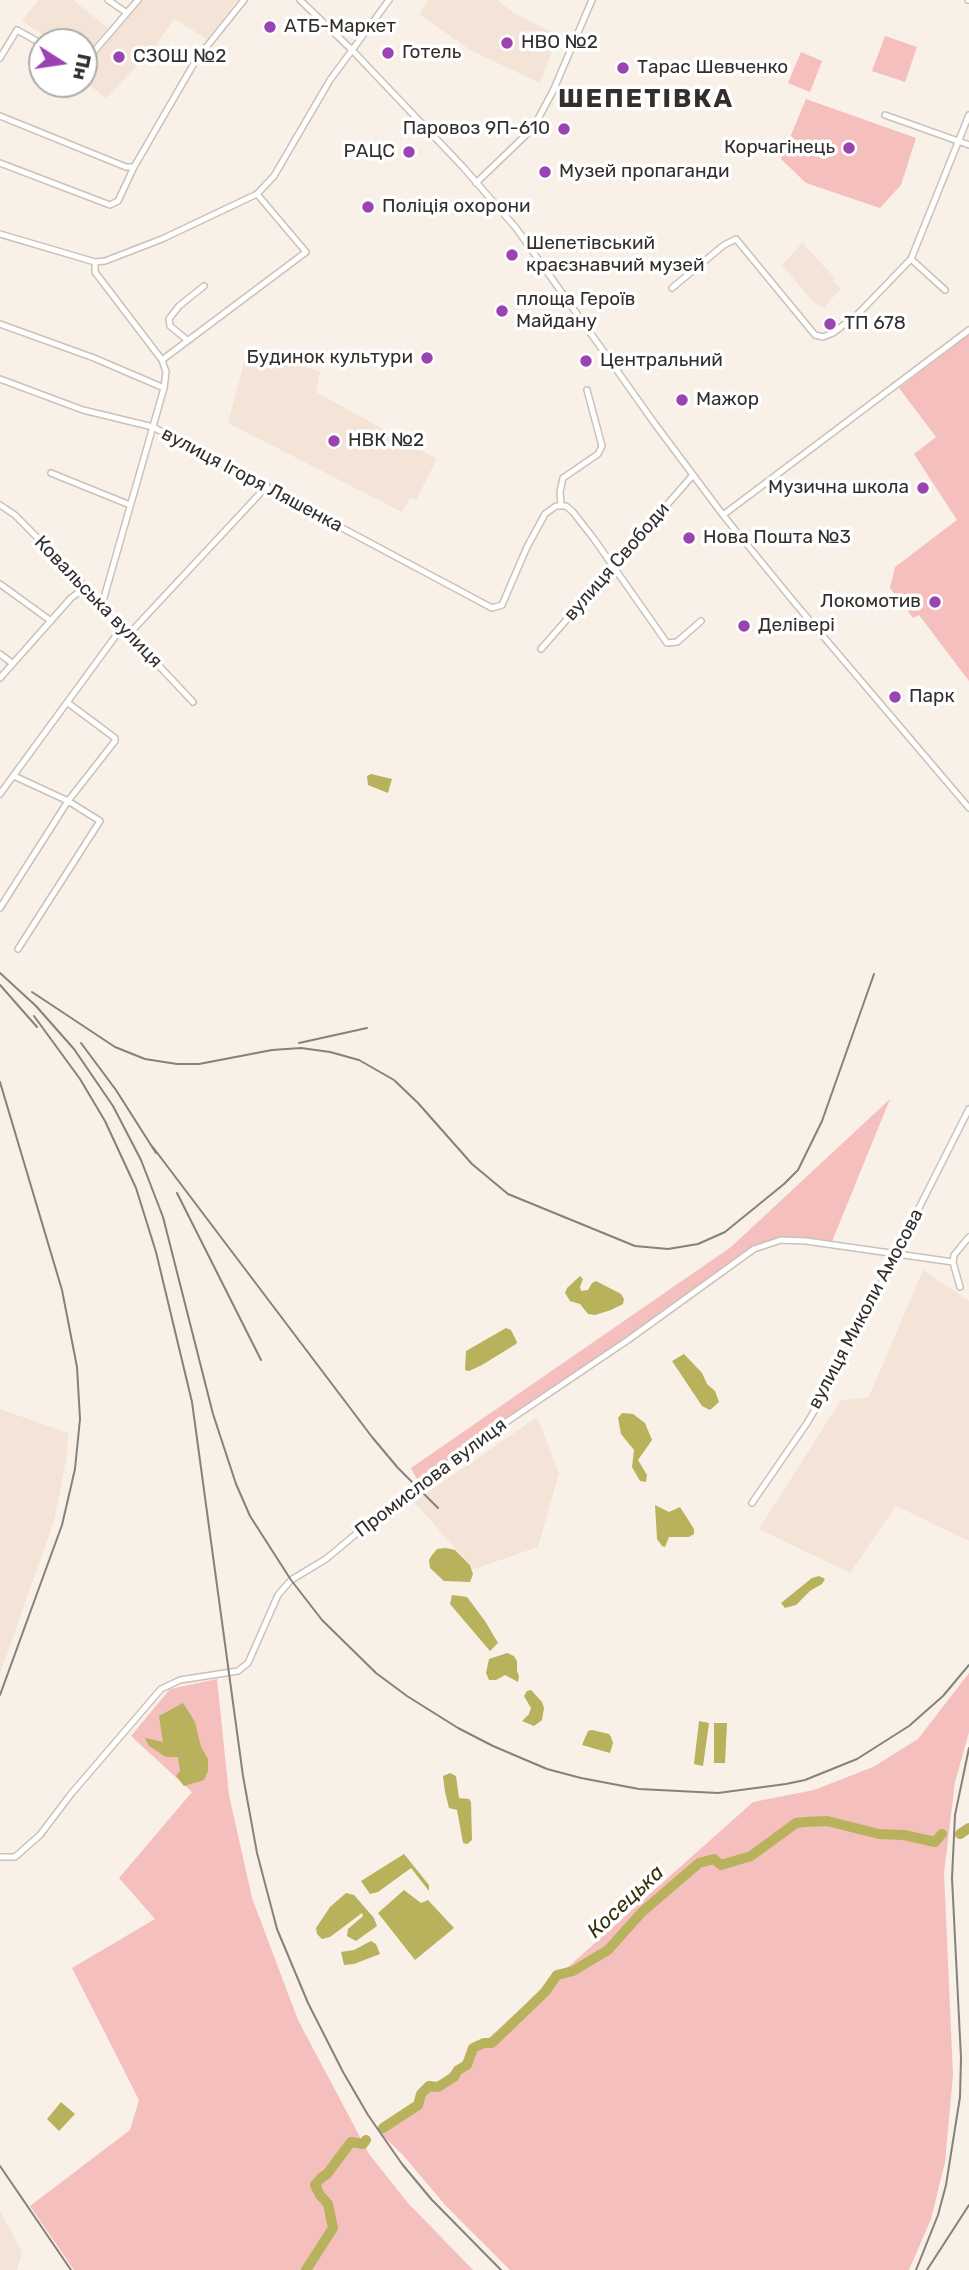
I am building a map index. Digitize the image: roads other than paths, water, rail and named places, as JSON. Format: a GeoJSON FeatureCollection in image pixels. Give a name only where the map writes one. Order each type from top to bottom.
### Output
{"type":"FeatureCollection","features":[{"type":"Feature","properties":{"kind":"street"},"geometry":{"type":"LineString","coordinates":[[108,0],[127,13]]}},
{"type":"Feature","properties":{"kind":"street"},"geometry":{"type":"LineString","coordinates":[[98,47],[138,0]]}},
{"type":"Feature","properties":{"kind":"street"},"geometry":{"type":"LineString","coordinates":[[0,163],[110,205],[118,201],[134,167],[196,60],[244,0]]}},
{"type":"Feature","properties":{"kind":"street"},"geometry":{"type":"LineString","coordinates":[[300,0],[352,50],[476,183],[530,247],[655,425],[723,515],[800,610],[969,808]]}},
{"type":"Feature","properties":{"kind":"street"},"geometry":{"type":"LineString","coordinates":[[0,234],[95,262],[105,261],[162,239],[257,194],[274,176],[311,110],[388,0]]}},
{"type":"Feature","properties":{"kind":"street"},"geometry":{"type":"LineString","coordinates":[[476,183],[528,133],[538,119],[592,0]]}},
{"type":"Feature","properties":{"kind":"street"},"geometry":{"type":"LineString","coordinates":[[0,58],[17,30],[28,36]]}},
{"type":"Feature","properties":{"kind":"street"},"geometry":{"type":"LineString","coordinates":[[885,115],[969,145]]}},
{"type":"Feature","properties":{"kind":"street"},"geometry":{"type":"LineString","coordinates":[[673,288],[724,245],[736,239],[815,335],[823,337],[833,333],[858,314],[911,259],[969,115]]}},
{"type":"Feature","properties":{"kind":"street"},"geometry":{"type":"LineString","coordinates":[[0,116],[126,167],[134,167]]}},
{"type":"Feature","properties":{"kind":"street"},"geometry":{"type":"LineString","coordinates":[[162,360],[306,252],[257,194]]}},
{"type":"Feature","properties":{"kind":"street"},"geometry":{"type":"LineString","coordinates":[[911,259],[945,290]]}},
{"type":"Feature","properties":{"kind":"street"},"geometry":{"type":"LineString","coordinates":[[95,262],[95,272],[162,360],[166,372],[164,388],[101,608]]}},
{"type":"Feature","properties":{"kind":"street"},"geometry":{"type":"LineString","coordinates":[[187,339],[170,326],[169,319],[179,306],[204,286]]}},
{"type":"Feature","properties":{"kind":"street"},"geometry":{"type":"LineString","coordinates":[[0,324],[102,361],[164,388]]}},
{"type":"Feature","properties":{"kind":"street"},"geometry":{"type":"LineString","coordinates":[[723,515],[969,330]]}},
{"type":"Feature","properties":{"kind":"street","name":"вулиця Ігоря Ляшенка"},"geometry":{"type":"LineString","coordinates":[[0,379],[83,410],[153,427],[267,485],[492,608],[502,605],[527,547],[545,514],[561,505]]}},
{"type":"Feature","properties":{"kind":"street"},"geometry":{"type":"LineString","coordinates":[[587,390],[602,446],[598,454],[563,478],[561,505],[573,512],[667,643],[675,644],[701,621]]}},
{"type":"Feature","properties":{"kind":"street"},"geometry":{"type":"LineString","coordinates":[[51,473],[130,505]]}},
{"type":"Feature","properties":{"kind":"street","name":"вулиця Свободи"},"geometry":{"type":"LineString","coordinates":[[541,649],[693,475]]}},
{"type":"Feature","properties":{"kind":"street"},"geometry":{"type":"LineString","coordinates":[[129,634],[267,485]]}},
{"type":"Feature","properties":{"kind":"street","name":"Ковальська вулиця"},"geometry":{"type":"LineString","coordinates":[[0,505],[15,515],[86,587],[120,630],[129,634],[193,702]]}},
{"type":"Feature","properties":{"kind":"street"},"geometry":{"type":"LineString","coordinates":[[0,584],[51,621]]}},
{"type":"Feature","properties":{"kind":"street"},"geometry":{"type":"LineString","coordinates":[[0,678],[71,598],[86,587]]}},
{"type":"Feature","properties":{"kind":"street"},"geometry":{"type":"LineString","coordinates":[[0,794],[120,630]]}},
{"type":"Feature","properties":{"kind":"street"},"geometry":{"type":"LineString","coordinates":[[0,654],[12,663]]}},
{"type":"Feature","properties":{"kind":"street"},"geometry":{"type":"LineString","coordinates":[[0,908],[68,801],[115,740],[68,703]]}},
{"type":"Feature","properties":{"kind":"street"},"geometry":{"type":"LineString","coordinates":[[14,776],[68,801],[100,821],[18,949]]}},
{"type":"Feature","properties":{"kind":"street","name":"вулиця Миколи Амосова"},"geometry":{"type":"LineString","coordinates":[[752,1503],[829,1386],[969,1109]]}},
{"type":"Feature","properties":{"kind":"street"},"geometry":{"type":"LineString","coordinates":[[960,1287],[953,1262],[954,1255],[969,1237]]}},
{"type":"Feature","properties":{"kind":"street","name":"Промислова вулиця"},"geometry":{"type":"LineString","coordinates":[[0,1857],[15,1857],[40,1835],[71,1794],[161,1689],[180,1680],[238,1671],[248,1663],[278,1595],[290,1580],[326,1559],[375,1518],[496,1429],[628,1340],[745,1255],[765,1244],[781,1240],[806,1241],[953,1262]]}},
{"type":"Feature","properties":{"kind":"waterway","name":"Косецька"},"geometry":{"type":"LineString","coordinates":[[383,2128],[418,2105],[421,2094],[429,2086],[438,2087],[454,2077],[458,2070],[467,2065],[473,2048],[492,2043],[545,1992],[557,1975],[573,1971],[608,1950],[642,1912],[699,1863],[714,1859],[721,1865],[751,1856],[796,1823],[827,1821],[879,1834],[904,1835],[935,1842],[942,1834]]}},
{"type":"Feature","properties":{"kind":"waterway","name":"Косецька"},"geometry":{"type":"LineString","coordinates":[[960,1834],[969,1828]]}},
{"type":"Feature","properties":{"kind":"waterway","name":"Косецька"},"geometry":{"type":"LineString","coordinates":[[306,2270],[333,2228],[328,2204],[315,2185],[327,2174],[351,2142],[363,2144],[366,2140]]}},
{"type":"Feature","properties":{"kind":"railway"},"geometry":{"type":"LineString","coordinates":[[0,973],[36,1006],[74,1049],[113,1106],[141,1160],[163,1217],[213,1414],[236,1484],[250,1516],[291,1580],[322,1620],[376,1673],[407,1696],[458,1728],[547,1769],[639,1789],[718,1793],[805,1780],[857,1759],[909,1726],[943,1696],[969,1665]]}},
{"type":"Feature","properties":{"kind":"railway"},"geometry":{"type":"LineString","coordinates":[[32,992],[115,1047],[145,1059],[199,1064],[272,1050],[301,1048],[359,1060],[394,1080],[472,1164],[508,1194],[635,1246],[668,1249],[698,1244],[725,1232],[798,1170],[822,1121],[874,974]]}},
{"type":"Feature","properties":{"kind":"railway"},"geometry":{"type":"LineString","coordinates":[[0,985],[37,1027]]}},
{"type":"Feature","properties":{"kind":"railway"},"geometry":{"type":"LineString","coordinates":[[34,1016],[80,1079],[105,1121],[136,1188],[156,1252],[192,1402],[243,1776],[257,1853],[277,1929],[308,2003],[368,2115],[402,2164],[432,2200],[501,2270]]}},
{"type":"Feature","properties":{"kind":"railway"},"geometry":{"type":"LineString","coordinates":[[299,1043],[367,1028]]}},
{"type":"Feature","properties":{"kind":"railway"},"geometry":{"type":"LineString","coordinates":[[81,1043],[116,1090],[156,1153]]}},
{"type":"Feature","properties":{"kind":"railway"},"geometry":{"type":"LineString","coordinates":[[0,1082],[62,1290],[77,1367],[80,1419],[75,1469],[62,1525],[0,1695]]}},
{"type":"Feature","properties":{"kind":"railway"},"geometry":{"type":"LineString","coordinates":[[152,1146],[372,1437],[438,1508]]}},
{"type":"Feature","properties":{"kind":"railway"},"geometry":{"type":"LineString","coordinates":[[177,1193],[261,1360]]}},
{"type":"Feature","properties":{"kind":"railway"},"geometry":{"type":"LineString","coordinates":[[916,2270],[938,2215],[946,2185],[960,2097],[961,2058],[952,1878],[955,1815],[969,1748]]}},
{"type":"Feature","properties":{"kind":"railway"},"geometry":{"type":"LineString","coordinates":[[0,2166],[71,2270]]}},
{"type":"Feature","properties":{"kind":"railway"},"geometry":{"type":"LineString","coordinates":[[927,2270],[969,2205]]}},
{"type":"Feature","properties":{"kind":"place","name":"АТБ-Маркет"},"geometry":{"type":"Point","coordinates":[270,27]}},
{"type":"Feature","properties":{"kind":"place","name":"НВО №2"},"geometry":{"type":"Point","coordinates":[507,43]}},
{"type":"Feature","properties":{"kind":"place","name":"Готель"},"geometry":{"type":"Point","coordinates":[388,53]}},
{"type":"Feature","properties":{"kind":"place","name":"СЗОШ №2"},"geometry":{"type":"Point","coordinates":[119,57]}},
{"type":"Feature","properties":{"kind":"place","name":"Тарас Шевченко"},"geometry":{"type":"Point","coordinates":[623,68]}},
{"type":"Feature","properties":{"kind":"place","name":"Паровоз 9П-610"},"geometry":{"type":"Point","coordinates":[564,129]}},
{"type":"Feature","properties":{"kind":"place","name":"Корчагінець"},"geometry":{"type":"Point","coordinates":[849,148]}},
{"type":"Feature","properties":{"kind":"place","name":"РАЦС"},"geometry":{"type":"Point","coordinates":[409,152]}},
{"type":"Feature","properties":{"kind":"place","name":"Музей пропаганди"},"geometry":{"type":"Point","coordinates":[545,172]}},
{"type":"Feature","properties":{"kind":"place","name":"Поліція охорони"},"geometry":{"type":"Point","coordinates":[368,207]}},
{"type":"Feature","properties":{"kind":"place","name":"Шепетівський краєзнавчий музей"},"geometry":{"type":"Point","coordinates":[512,255]}},
{"type":"Feature","properties":{"kind":"place","name":"площа Героїв Майдану"},"geometry":{"type":"Point","coordinates":[502,311]}},
{"type":"Feature","properties":{"kind":"place","name":"ТП 678"},"geometry":{"type":"Point","coordinates":[830,324]}},
{"type":"Feature","properties":{"kind":"place","name":"Будинок культури"},"geometry":{"type":"Point","coordinates":[427,358]}},
{"type":"Feature","properties":{"kind":"place","name":"Центральний"},"geometry":{"type":"Point","coordinates":[586,361]}},
{"type":"Feature","properties":{"kind":"place","name":"Мажор"},"geometry":{"type":"Point","coordinates":[682,400]}},
{"type":"Feature","properties":{"kind":"place","name":"НВК №2"},"geometry":{"type":"Point","coordinates":[334,441]}},
{"type":"Feature","properties":{"kind":"place","name":"Музична школа"},"geometry":{"type":"Point","coordinates":[923,488]}},
{"type":"Feature","properties":{"kind":"place","name":"Нова Пошта №3"},"geometry":{"type":"Point","coordinates":[689,538]}},
{"type":"Feature","properties":{"kind":"place","name":"Локомотив"},"geometry":{"type":"Point","coordinates":[935,602]}},
{"type":"Feature","properties":{"kind":"place","name":"Делівері"},"geometry":{"type":"Point","coordinates":[744,626]}},
{"type":"Feature","properties":{"kind":"place","name":"Парк"},"geometry":{"type":"Point","coordinates":[895,697]}},
{"type":"Feature","properties":{"kind":"district","name":"ШЕПЕТІВКА"},"geometry":{"type":"Point","coordinates":[646,99]}}]}
